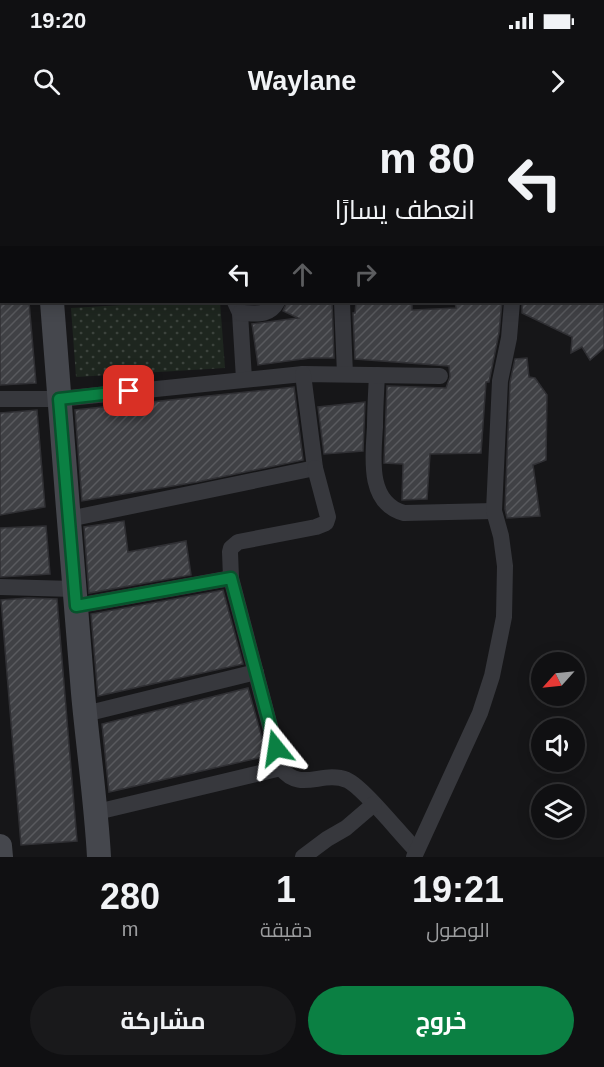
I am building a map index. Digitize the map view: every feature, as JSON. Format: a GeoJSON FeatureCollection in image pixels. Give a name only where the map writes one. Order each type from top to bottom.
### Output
{"type":"FeatureCollection","features":[{"type":"Feature","properties":{"kind":"street"},"geometry":{"type":"LineString","coordinates":[[52,303],[75,598],[85,714],[97,812],[99,857]]}},
{"type":"Feature","properties":{"kind":"street"},"geometry":{"type":"LineString","coordinates":[[244,379],[238,307],[267,313],[276,303]]}},
{"type":"Feature","properties":{"kind":"street"},"geometry":{"type":"LineString","coordinates":[[342,303],[345,374]]}},
{"type":"Feature","properties":{"kind":"street"},"geometry":{"type":"LineString","coordinates":[[303,374],[315,468],[328,517],[326,523],[316,528],[238,542],[230,552],[231,578],[281,768],[287,776],[299,781],[324,777],[345,779],[353,783],[374,804],[415,854],[480,713],[492,676],[504,617],[505,566],[495,511],[500,381],[509,338],[512,303]]}},
{"type":"Feature","properties":{"kind":"street"},"geometry":{"type":"LineString","coordinates":[[0,399],[59,399],[303,374],[440,376]]}},
{"type":"Feature","properties":{"kind":"street"},"geometry":{"type":"LineString","coordinates":[[377,375],[373,465],[377,486],[387,505],[395,511],[404,513],[495,511]]}},
{"type":"Feature","properties":{"kind":"street"},"geometry":{"type":"LineString","coordinates":[[69,519],[315,468]]}},
{"type":"Feature","properties":{"kind":"street"},"geometry":{"type":"LineString","coordinates":[[0,587],[75,598],[231,578]]}},
{"type":"Feature","properties":{"kind":"street"},"geometry":{"type":"LineString","coordinates":[[85,714],[256,672]]}},
{"type":"Feature","properties":{"kind":"street"},"geometry":{"type":"LineString","coordinates":[[97,812],[281,768]]}},
{"type":"Feature","properties":{"kind":"street"},"geometry":{"type":"LineString","coordinates":[[303,857],[346,828],[374,804]]}},
{"type":"Feature","properties":{"kind":"street"},"geometry":{"type":"LineString","coordinates":[[0,846],[1,857]]}},
{"type":"Feature","properties":{"kind":"shaded area"},"geometry":{"type":"Polygon","coordinates":[[[156,303],[220,303],[225,368],[76,377],[71,308],[156,303]]]}},
{"type":"Feature","properties":{"kind":"building"},"geometry":{"type":"Polygon","coordinates":[[[0,303],[29,303],[36,383],[0,385],[0,303]]]}},
{"type":"Feature","properties":{"kind":"building"},"geometry":{"type":"Polygon","coordinates":[[[287,303],[332,303],[334,358],[310,358],[258,365],[252,324],[298,318],[283,311],[287,303]]]}},
{"type":"Feature","properties":{"kind":"building"},"geometry":{"type":"Polygon","coordinates":[[[356,303],[412,303],[412,310],[456,308],[455,303],[502,303],[499,333],[489,382],[486,382],[481,453],[430,454],[427,499],[402,500],[403,464],[384,463],[387,386],[446,388],[450,377],[449,366],[355,359],[353,313],[355,313],[356,303]]]}},
{"type":"Feature","properties":{"kind":"building"},"geometry":{"type":"Polygon","coordinates":[[[522,303],[604,303],[604,348],[590,360],[582,347],[571,353],[572,337],[522,313],[522,303]]]}},
{"type":"Feature","properties":{"kind":"building"},"geometry":{"type":"Polygon","coordinates":[[[527,358],[529,377],[535,378],[547,395],[546,460],[533,465],[540,516],[507,518],[505,509],[510,382],[515,359],[527,358]]]}},
{"type":"Feature","properties":{"kind":"building"},"geometry":{"type":"Polygon","coordinates":[[[294,387],[303,460],[197,482],[82,501],[75,410],[294,387]]]}},
{"type":"Feature","properties":{"kind":"building"},"geometry":{"type":"Polygon","coordinates":[[[365,402],[363,451],[324,454],[318,407],[365,402]]]}},
{"type":"Feature","properties":{"kind":"building"},"geometry":{"type":"Polygon","coordinates":[[[37,410],[45,507],[0,515],[0,413],[37,410]]]}},
{"type":"Feature","properties":{"kind":"building"},"geometry":{"type":"Polygon","coordinates":[[[124,521],[128,552],[186,541],[191,575],[89,593],[84,527],[124,521]]]}},
{"type":"Feature","properties":{"kind":"building"},"geometry":{"type":"Polygon","coordinates":[[[46,526],[50,574],[0,577],[0,528],[46,526]]]}},
{"type":"Feature","properties":{"kind":"building"},"geometry":{"type":"Polygon","coordinates":[[[223,590],[243,664],[98,696],[91,614],[223,590]]]}},
{"type":"Feature","properties":{"kind":"building"},"geometry":{"type":"Polygon","coordinates":[[[57,599],[77,841],[21,845],[1,600],[57,599]]]}},
{"type":"Feature","properties":{"kind":"building"},"geometry":{"type":"Polygon","coordinates":[[[248,688],[267,756],[109,792],[102,724],[248,688]]]}},
{"type":"Feature","properties":{"kind":"route"},"geometry":{"type":"LineString","coordinates":[[129,391],[59,399],[76,606],[231,578],[276,748]]}}]}
